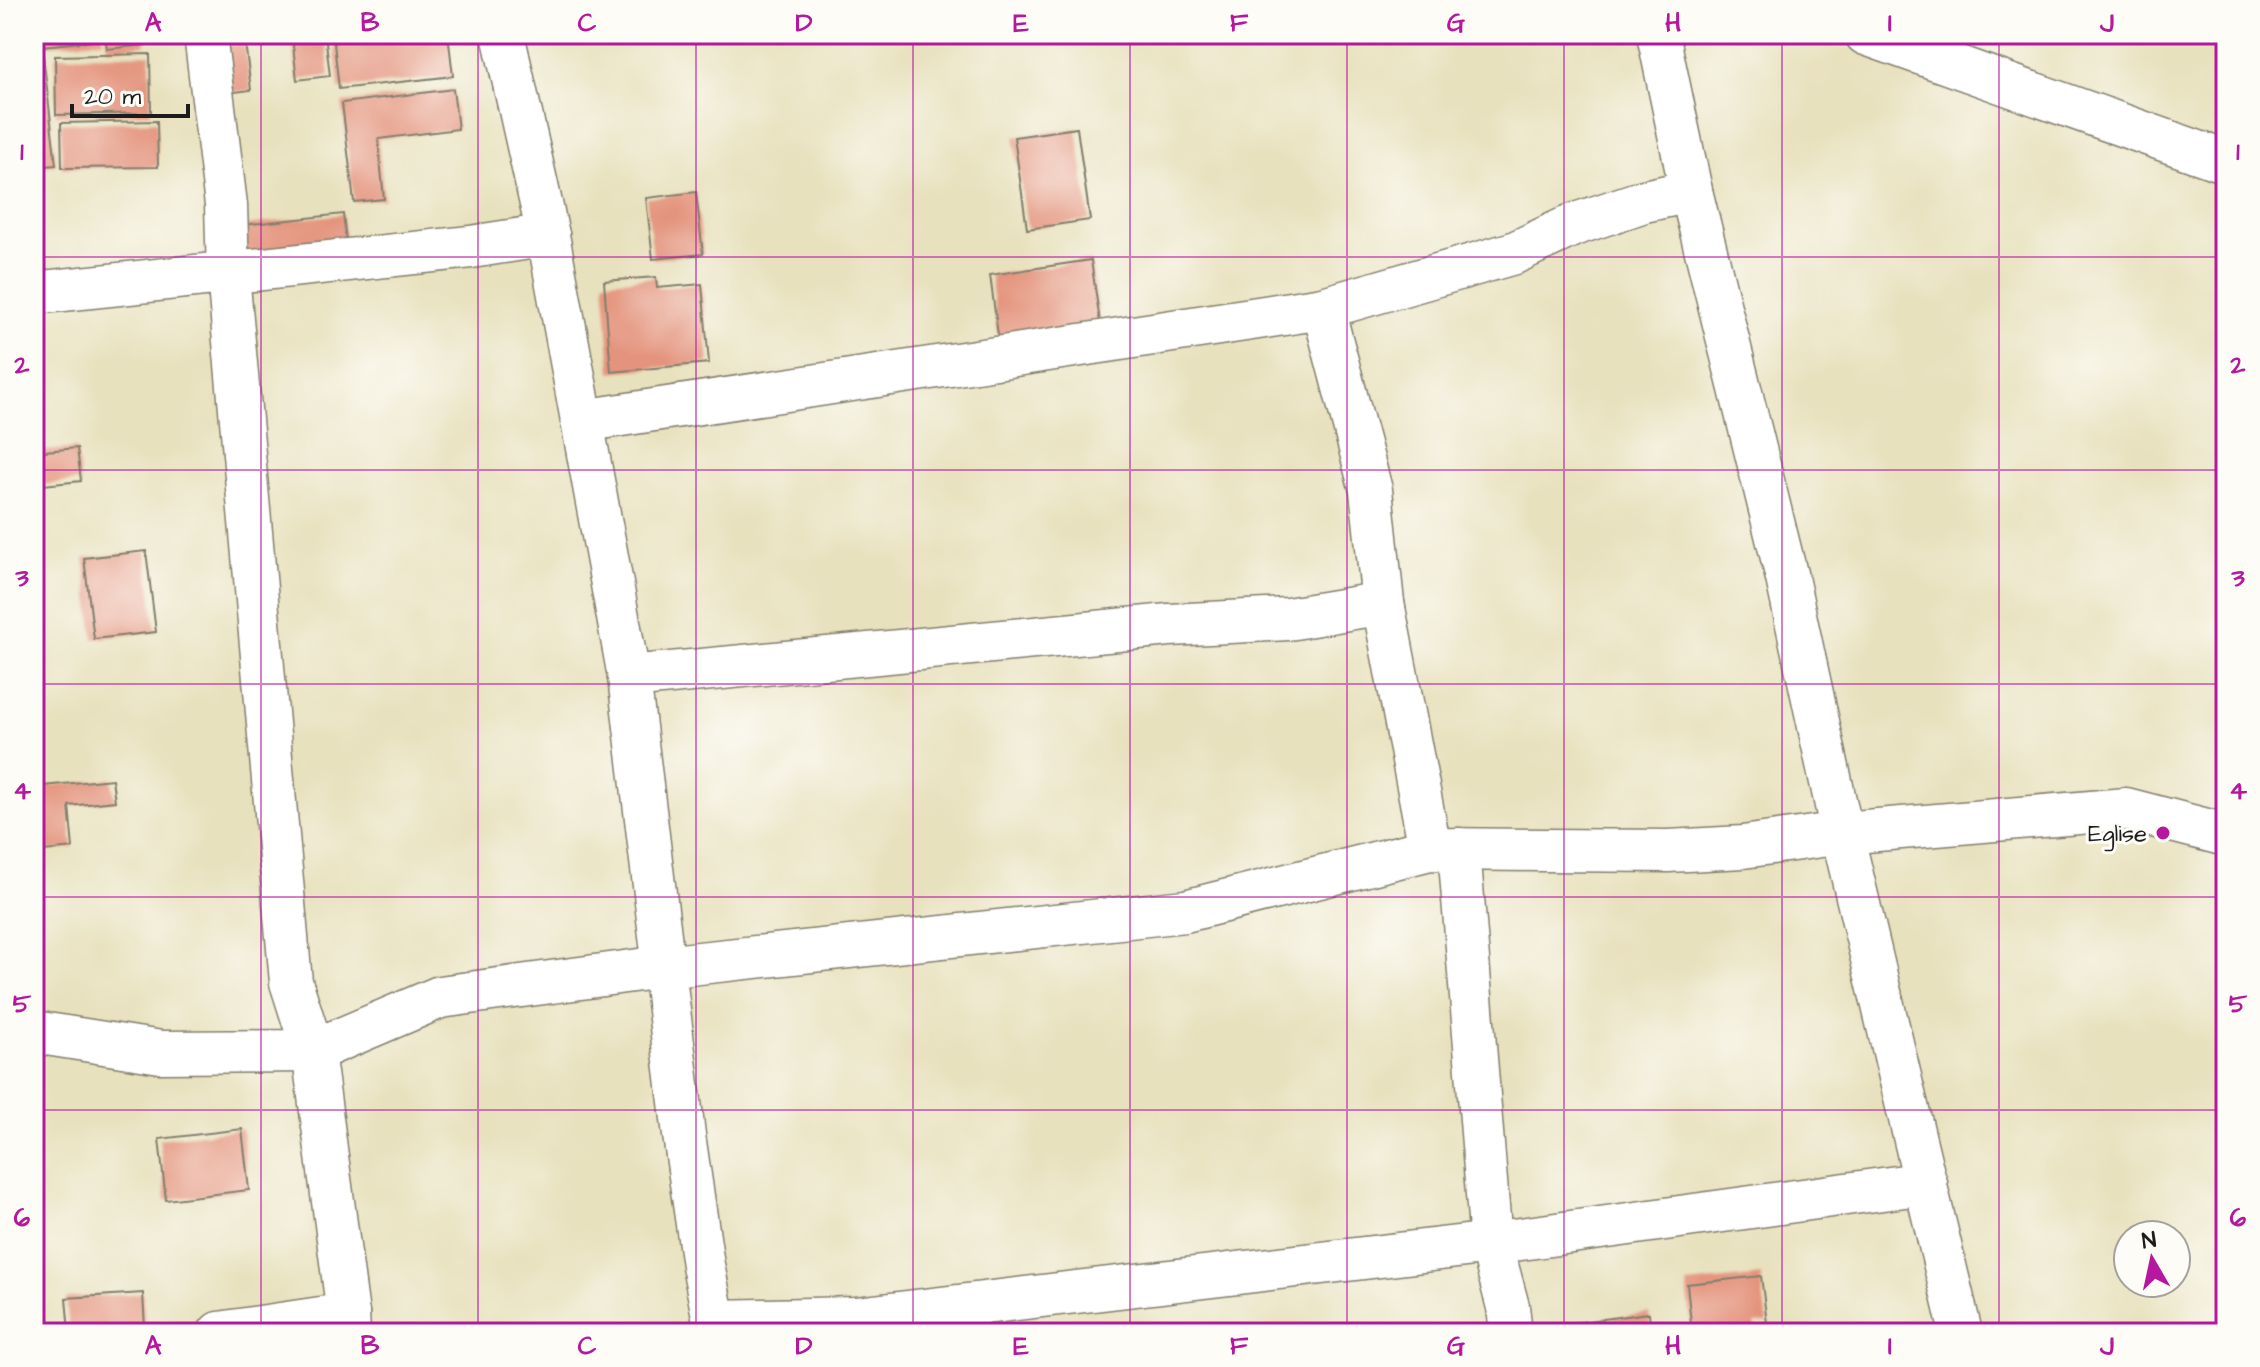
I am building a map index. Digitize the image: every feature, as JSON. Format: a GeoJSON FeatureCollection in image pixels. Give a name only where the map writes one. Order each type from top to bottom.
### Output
{"type":"FeatureCollection","features":[{"type":"Feature","properties":{"kind":"street"},"geometry":{"type":"LineString","coordinates":[[205,34],[226,205],[228,274],[291,982],[313,1051],[348,1323],[219,1333]]}},
{"type":"Feature","properties":{"kind":"street"},"geometry":{"type":"LineString","coordinates":[[503,34],[548,235],[629,677],[662,967],[703,1265],[715,1327],[856,1318],[1491,1243],[1926,1183]]}},
{"type":"Feature","properties":{"kind":"street"},"geometry":{"type":"LineString","coordinates":[[1658,34],[1691,191],[1787,578],[1842,833],[1961,1333]]}},
{"type":"Feature","properties":{"kind":"street"},"geometry":{"type":"LineString","coordinates":[[1866,34],[2226,162]]}},
{"type":"Feature","properties":{"kind":"street"},"geometry":{"type":"LineString","coordinates":[[582,421],[1323,308],[1514,253],[1573,225],[1644,201],[1691,191]]}},
{"type":"Feature","properties":{"kind":"street"},"geometry":{"type":"LineString","coordinates":[[34,293],[471,247],[548,235]]}},
{"type":"Feature","properties":{"kind":"street"},"geometry":{"type":"LineString","coordinates":[[1323,308],[1371,490],[1383,603],[1444,849],[1491,1243],[1508,1307],[1511,1333]]}},
{"type":"Feature","properties":{"kind":"street"},"geometry":{"type":"LineString","coordinates":[[629,677],[1153,626],[1288,619],[1383,603]]}},
{"type":"Feature","properties":{"kind":"street"},"geometry":{"type":"LineString","coordinates":[[34,1032],[161,1052],[313,1051],[440,997],[662,967],[1185,911],[1444,849],[1668,851],[1743,847],[1842,833],[2126,809],[2226,835]]}},
{"type":"Feature","properties":{"kind":"building"},"geometry":{"type":"Polygon","coordinates":[[[34,34],[102,34],[103,40],[42,46],[56,165],[34,167],[34,34]]]}},
{"type":"Feature","properties":{"kind":"building"},"geometry":{"type":"Polygon","coordinates":[[[105,34],[144,34],[145,45],[107,49],[105,34]]]}},
{"type":"Feature","properties":{"kind":"building"},"geometry":{"type":"Polygon","coordinates":[[[213,34],[325,34],[330,76],[297,80],[292,37],[245,42],[251,90],[220,94],[213,34]]]}},
{"type":"Feature","properties":{"kind":"building"},"geometry":{"type":"Polygon","coordinates":[[[333,34],[448,34],[453,76],[339,89],[333,34]]]}},
{"type":"Feature","properties":{"kind":"building"},"geometry":{"type":"Polygon","coordinates":[[[150,54],[151,113],[56,115],[55,56],[150,54]]]}},
{"type":"Feature","properties":{"kind":"building"},"geometry":{"type":"Polygon","coordinates":[[[453,89],[458,129],[378,139],[384,199],[354,202],[342,103],[453,89]]]}},
{"type":"Feature","properties":{"kind":"building"},"geometry":{"type":"Polygon","coordinates":[[[157,121],[158,167],[62,168],[61,123],[157,121]]]}},
{"type":"Feature","properties":{"kind":"building"},"geometry":{"type":"Polygon","coordinates":[[[1077,128],[1090,220],[1027,229],[1014,137],[1077,128]]]}},
{"type":"Feature","properties":{"kind":"building"},"geometry":{"type":"Polygon","coordinates":[[[696,192],[703,254],[653,259],[646,198],[696,192]]]}},
{"type":"Feature","properties":{"kind":"building"},"geometry":{"type":"Polygon","coordinates":[[[343,214],[347,250],[238,262],[234,226],[343,214]]]}},
{"type":"Feature","properties":{"kind":"building"},"geometry":{"type":"Polygon","coordinates":[[[1091,260],[1101,329],[999,343],[990,275],[1091,260]]]}},
{"type":"Feature","properties":{"kind":"building"},"geometry":{"type":"Polygon","coordinates":[[[656,277],[657,288],[702,284],[709,363],[611,372],[604,281],[656,277]]]}},
{"type":"Feature","properties":{"kind":"building"},"geometry":{"type":"Polygon","coordinates":[[[77,448],[81,481],[34,486],[34,452],[77,448]]]}},
{"type":"Feature","properties":{"kind":"building"},"geometry":{"type":"Polygon","coordinates":[[[146,551],[156,632],[94,639],[84,558],[146,551]]]}},
{"type":"Feature","properties":{"kind":"building"},"geometry":{"type":"Polygon","coordinates":[[[112,779],[115,801],[69,806],[73,848],[34,852],[34,787],[112,779]]]}},
{"type":"Feature","properties":{"kind":"building"},"geometry":{"type":"Polygon","coordinates":[[[242,1129],[249,1190],[166,1200],[159,1139],[242,1129]]]}},
{"type":"Feature","properties":{"kind":"building"},"geometry":{"type":"Polygon","coordinates":[[[1761,1276],[1767,1323],[1755,1324],[1756,1333],[1692,1333],[1687,1284],[1761,1276]]]}},
{"type":"Feature","properties":{"kind":"building"},"geometry":{"type":"Polygon","coordinates":[[[143,1293],[145,1328],[69,1332],[66,1298],[143,1293]]]}},
{"type":"Feature","properties":{"kind":"building"},"geometry":{"type":"Polygon","coordinates":[[[1649,1313],[1651,1333],[1529,1333],[1528,1329],[1649,1313]]]}},
{"type":"Feature","properties":{"kind":"place","name":"Eglise"},"geometry":{"type":"Point","coordinates":[2163,833]}}]}
